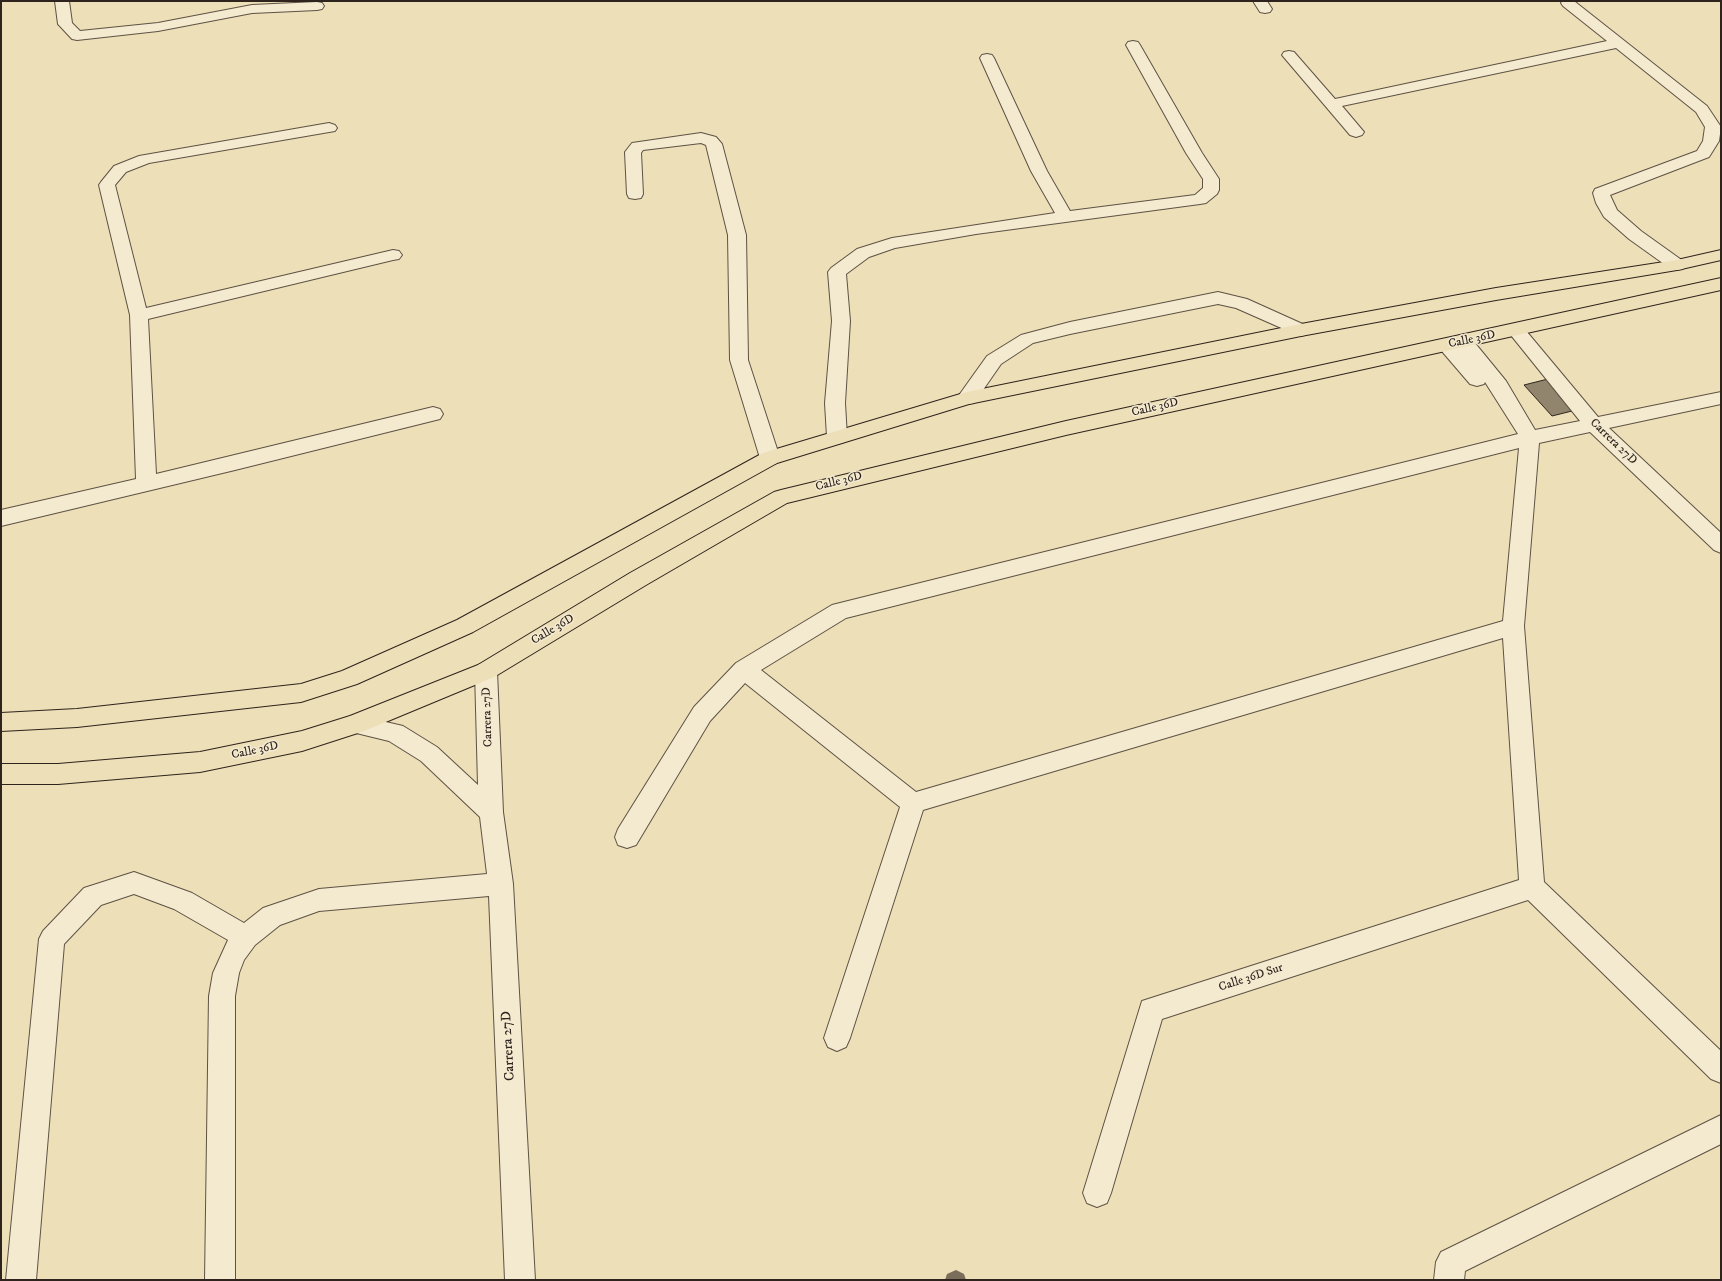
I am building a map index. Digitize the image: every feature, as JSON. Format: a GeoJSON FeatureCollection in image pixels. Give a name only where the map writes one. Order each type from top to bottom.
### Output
{"type":"FeatureCollection","features":[{"type":"Feature","properties":{"kind":"main road"},"geometry":{"type":"LineString","coordinates":[[1,722],[77,718],[302,693],[349,678],[466,626],[770,458],[966,398],[1302,330],[1496,294],[1677,265],[1721,255]]}},
{"type":"Feature","properties":{"kind":"main road","name":"Calle 36D"},"geometry":{"type":"LineString","coordinates":[[1,774],[58,774],[200,762],[302,741],[356,724],[486,671],[638,579],[781,497],[1066,428],[1323,370],[1456,343],[1721,284]]}},
{"type":"Feature","properties":{"kind":"street"},"geometry":{"type":"LineString","coordinates":[[62,1],[65,24],[77,36],[158,27],[252,9],[317,6]]}},
{"type":"Feature","properties":{"kind":"street"},"geometry":{"type":"LineString","coordinates":[[1568,3],[1702,109],[1713,126],[1711,141],[1703,154],[1601,193],[1604,203],[1610,213],[1635,235],[1677,265]]}},
{"type":"Feature","properties":{"kind":"street"},"geometry":{"type":"LineString","coordinates":[[1332,104],[1619,43]]}},
{"type":"Feature","properties":{"kind":"street"},"geometry":{"type":"LineString","coordinates":[[837,437],[835,403],[840,321],[837,272],[863,253],[892,243],[1064,217],[1200,199],[1211,190],[1211,179],[1194,153],[1133,45]]}},
{"type":"Feature","properties":{"kind":"street"},"geometry":{"type":"LineString","coordinates":[[1289,55],[1356,132]]}},
{"type":"Feature","properties":{"kind":"street"},"geometry":{"type":"LineString","coordinates":[[987,58],[1039,171],[1064,217]]}},
{"type":"Feature","properties":{"kind":"street"},"geometry":{"type":"LineString","coordinates":[[146,484],[139,315],[107,185],[120,169],[145,159],[329,128]]}},
{"type":"Feature","properties":{"kind":"street"},"geometry":{"type":"LineString","coordinates":[[635,194],[633,152],[638,146],[701,138],[710,140],[714,144],[738,234],[739,360],[770,458]]}},
{"type":"Feature","properties":{"kind":"street"},"geometry":{"type":"LineString","coordinates":[[139,315],[393,255]]}},
{"type":"Feature","properties":{"kind":"street"},"geometry":{"type":"LineString","coordinates":[[966,398],[994,360],[1027,339],[1078,326],[1218,298],[1241,303],[1302,330]]}},
{"type":"Feature","properties":{"kind":"street","name":"Carrera 27D"},"geometry":{"type":"LineString","coordinates":[[1516,330],[1593,424],[1721,545]]}},
{"type":"Feature","properties":{"kind":"street"},"geometry":{"type":"LineString","coordinates":[[1456,343],[1530,438],[1513,626],[1532,886],[1721,1070]]}},
{"type":"Feature","properties":{"kind":"street"},"geometry":{"type":"LineString","coordinates":[[627,837],[702,714],[744,668],[840,611],[1530,438],[1721,398]]}},
{"type":"Feature","properties":{"kind":"street"},"geometry":{"type":"LineString","coordinates":[[1,518],[236,463],[433,414]]}},
{"type":"Feature","properties":{"kind":"street"},"geometry":{"type":"LineString","coordinates":[[913,803],[1513,626]]}},
{"type":"Feature","properties":{"kind":"street"},"geometry":{"type":"LineString","coordinates":[[744,668],[913,803]]}},
{"type":"Feature","properties":{"kind":"street","name":"Carrera 27D"},"geometry":{"type":"LineString","coordinates":[[486,671],[491,812],[501,884],[520,1280]]}},
{"type":"Feature","properties":{"kind":"street"},"geometry":{"type":"LineString","coordinates":[[356,724],[395,733],[429,754],[491,812]]}},
{"type":"Feature","properties":{"kind":"street"},"geometry":{"type":"LineString","coordinates":[[837,1038],[913,803]]}},
{"type":"Feature","properties":{"kind":"street"},"geometry":{"type":"LineString","coordinates":[[21,1280],[52,939],[93,896],[134,883],[183,900],[246,936]]}},
{"type":"Feature","properties":{"kind":"street"},"geometry":{"type":"LineString","coordinates":[[220,1280],[222,996],[226,972],[234,953],[246,936],[272,916],[319,900],[501,884]]}},
{"type":"Feature","properties":{"kind":"street","name":"Calle 36D Sur"},"geometry":{"type":"LineString","coordinates":[[1097,1193],[1151,1010],[1532,886]]}},
{"type":"Feature","properties":{"kind":"street"},"geometry":{"type":"LineString","coordinates":[[1449,1280],[1451,1262],[1721,1129]]}},
{"type":"Feature","properties":{"kind":"building"},"geometry":{"type":"Polygon","coordinates":[[[1548,379],[1576,410],[1552,416],[1524,385],[1548,379]]]}},
{"type":"Feature","properties":{"kind":"waterway"},"geometry":{"type":"LineString","coordinates":[[953,1280],[956,1278],[958,1280]]}}]}
